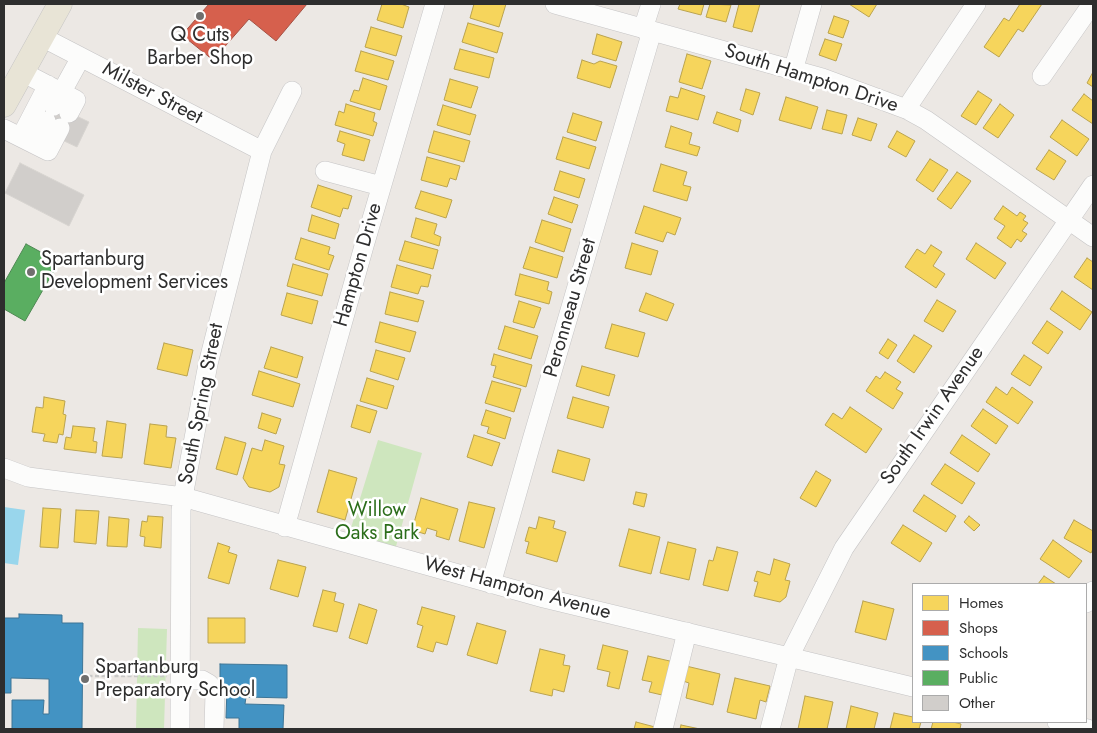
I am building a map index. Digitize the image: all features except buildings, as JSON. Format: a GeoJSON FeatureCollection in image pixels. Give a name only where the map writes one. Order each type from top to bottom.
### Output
{"type":"FeatureCollection","features":[{"type":"Feature","properties":{"kind":"main road"},"geometry":{"type":"LineString","coordinates":[[4,105],[60,4]]}},
{"type":"Feature","properties":{"kind":"street","name":"Hampton Drive"},"geometry":{"type":"LineString","coordinates":[[286,527],[381,186],[435,4]]}},
{"type":"Feature","properties":{"kind":"street","name":"South Hampton Drive"},"geometry":{"type":"LineString","coordinates":[[555,4],[851,87],[906,109],[926,120],[1093,237]]}},
{"type":"Feature","properties":{"kind":"street","name":"Peronneau Street"},"geometry":{"type":"LineString","coordinates":[[491,584],[648,30],[651,4]]}},
{"type":"Feature","properties":{"kind":"street"},"geometry":{"type":"LineString","coordinates":[[787,69],[798,4]]}},
{"type":"Feature","properties":{"kind":"street"},"geometry":{"type":"LineString","coordinates":[[787,69],[812,4]]}},
{"type":"Feature","properties":{"kind":"street"},"geometry":{"type":"LineString","coordinates":[[906,109],[976,4]]}},
{"type":"Feature","properties":{"kind":"street"},"geometry":{"type":"LineString","coordinates":[[1042,76],[1092,4]]}},
{"type":"Feature","properties":{"kind":"street","name":"Milster Street"},"geometry":{"type":"LineString","coordinates":[[42,37],[262,151]]}},
{"type":"Feature","properties":{"kind":"street"},"geometry":{"type":"LineString","coordinates":[[27,141],[56,108],[81,57]]}},
{"type":"Feature","properties":{"kind":"street"},"geometry":{"type":"LineString","coordinates":[[22,72],[56,108]]}},
{"type":"Feature","properties":{"kind":"street","name":"South Spring Street"},"geometry":{"type":"LineString","coordinates":[[180,729],[175,678],[183,497],[208,364],[262,151],[292,91]]}},
{"type":"Feature","properties":{"kind":"street"},"geometry":{"type":"LineString","coordinates":[[4,129],[48,151],[56,108]]}},
{"type":"Feature","properties":{"kind":"street"},"geometry":{"type":"LineString","coordinates":[[326,171],[381,186]]}},
{"type":"Feature","properties":{"kind":"street","name":"South Irwin Avenue"},"geometry":{"type":"LineString","coordinates":[[770,729],[789,657],[832,570],[857,527],[1093,185]]}},
{"type":"Feature","properties":{"kind":"street","name":"West Hampton Avenue"},"geometry":{"type":"LineString","coordinates":[[4,468],[28,477],[183,497],[491,584],[912,687]]}},
{"type":"Feature","properties":{"kind":"street"},"geometry":{"type":"LineString","coordinates":[[662,729],[686,632]]}},
{"type":"Feature","properties":{"kind":"street"},"geometry":{"type":"LineString","coordinates":[[175,678],[202,680],[209,684],[215,692],[214,729]]}},
{"type":"Feature","properties":{"kind":"street"},"geometry":{"type":"LineString","coordinates":[[1061,723],[1088,729]]}},
{"type":"Feature","properties":{"kind":"path"},"geometry":{"type":"LineString","coordinates":[[82,676],[175,678]]}},
{"type":"Feature","properties":{"kind":"green space","name":"Willow Oaks Park"},"geometry":{"type":"Polygon","coordinates":[[[378,440],[422,453],[393,557],[346,544],[378,440]]]}},
{"type":"Feature","properties":{"kind":"green space"},"geometry":{"type":"Polygon","coordinates":[[[138,628],[167,629],[164,729],[136,729],[138,628]]]}},
{"type":"Feature","properties":{"kind":"water"},"geometry":{"type":"Polygon","coordinates":[[[4,507],[25,510],[18,565],[4,563],[4,507]]]}},
{"type":"Feature","properties":{"kind":"place","name":"Q Cuts Barber Shop"},"geometry":{"type":"Point","coordinates":[200,16]}},
{"type":"Feature","properties":{"kind":"place","name":"Spartanburg Development Services"},"geometry":{"type":"Point","coordinates":[31,272]}},
{"type":"Feature","properties":{"kind":"place","name":"Spartanburg Preparatory School"},"geometry":{"type":"Point","coordinates":[85,679]}}]}
